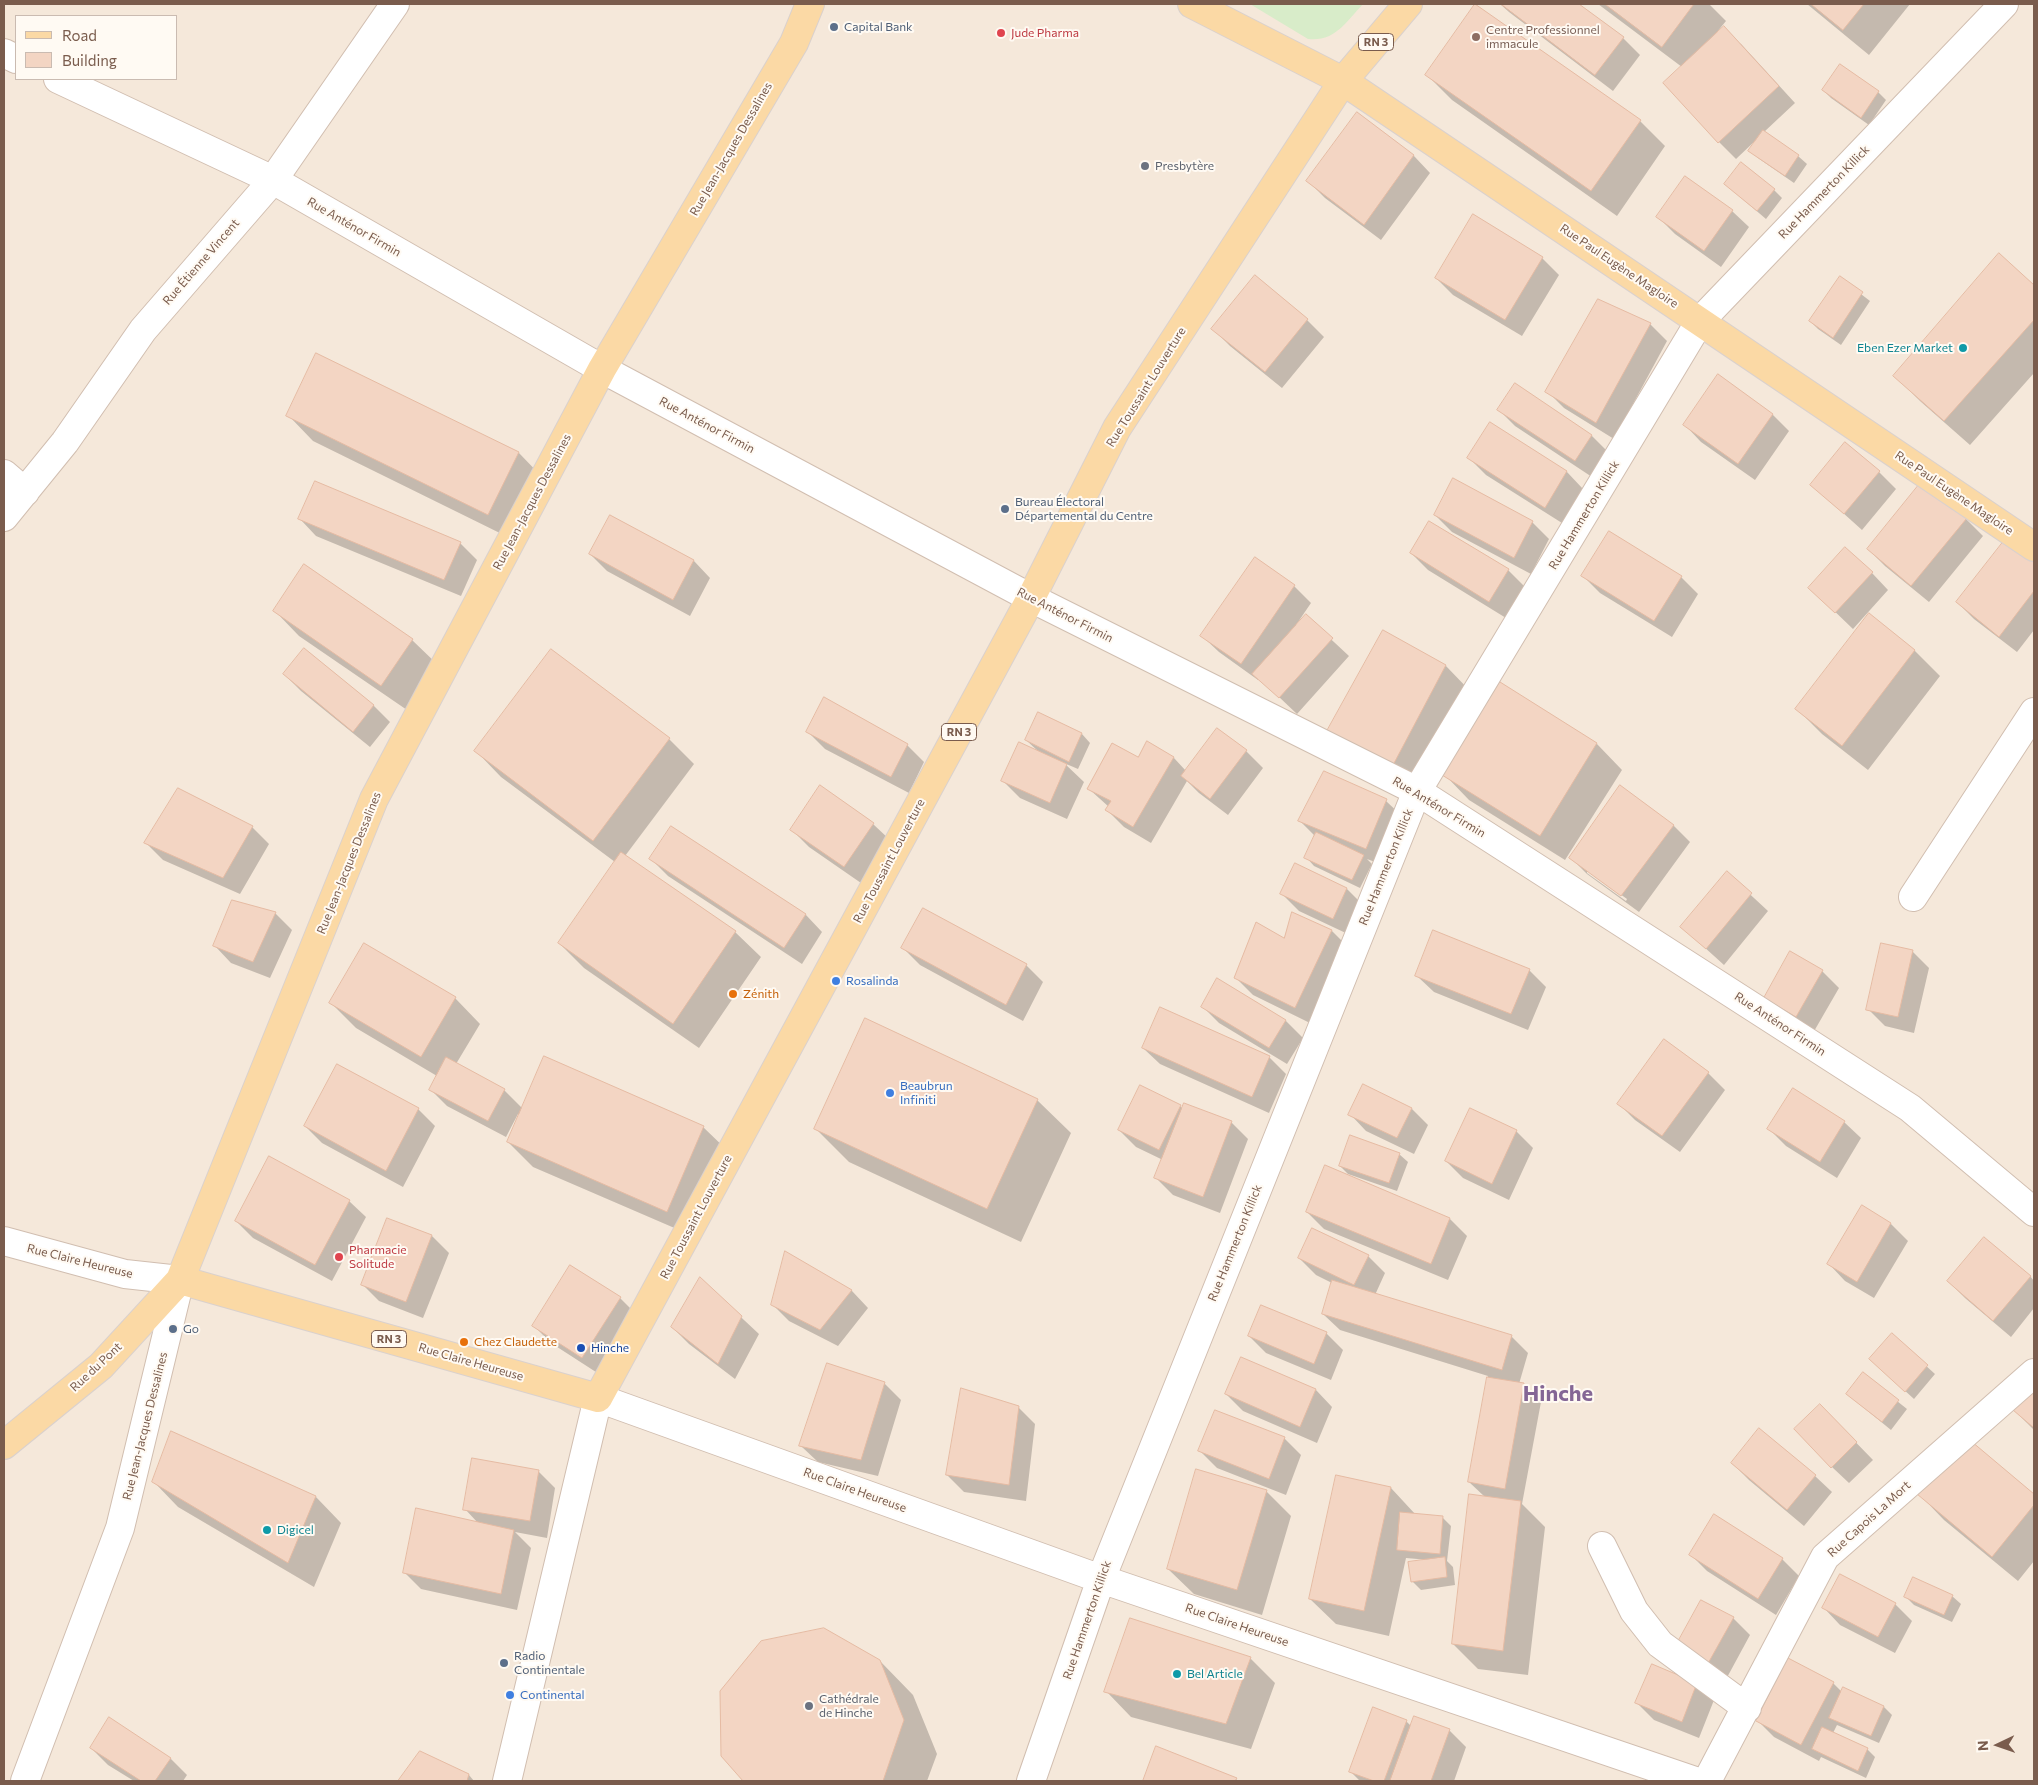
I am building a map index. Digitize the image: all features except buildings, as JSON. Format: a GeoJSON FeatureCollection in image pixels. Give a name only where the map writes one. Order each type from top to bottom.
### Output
{"type":"FeatureCollection","features":[{"type":"Feature","properties":{"kind":"main road","name":"Rue Jean-Jacques Dessalines"},"geometry":{"type":"LineString","coordinates":[[180,1280],[374,799],[602,369],[794,43],[810,4]]}},
{"type":"Feature","properties":{"kind":"main road","name":"Rue Paul Eugène Magloire"},"geometry":{"type":"LineString","coordinates":[[1192,4],[1343,81],[2034,547]]}},
{"type":"Feature","properties":{"kind":"main road","name":"Rue Toussaint Louverture"},"geometry":{"type":"LineString","coordinates":[[598,1398],[1031,598],[1117,428],[1343,81],[1408,4]]}},
{"type":"Feature","properties":{"kind":"main road","name":"Rue Claire Heureuse"},"geometry":{"type":"LineString","coordinates":[[180,1280],[598,1398]]}},
{"type":"Feature","properties":{"kind":"main road","name":"Rue du Pont"},"geometry":{"type":"LineString","coordinates":[[4,1445],[101,1366],[180,1280]]}},
{"type":"Feature","properties":{"kind":"street","name":"Rue Étienne Vincent"},"geometry":{"type":"LineString","coordinates":[[4,517],[65,442],[142,330],[273,180],[395,4]]}},
{"type":"Feature","properties":{"kind":"street","name":"Rue Hammerton Killick"},"geometry":{"type":"LineString","coordinates":[[1032,1781],[1101,1578],[1417,791],[1700,321],[2004,4]]}},
{"type":"Feature","properties":{"kind":"street","name":"Rue Anténor Firmin"},"geometry":{"type":"LineString","coordinates":[[60,80],[273,180],[602,369],[1031,598],[1417,791],[1910,1108],[2034,1212]]}},
{"type":"Feature","properties":{"kind":"street"},"geometry":{"type":"LineString","coordinates":[[4,474],[24,492]]}},
{"type":"Feature","properties":{"kind":"street"},"geometry":{"type":"LineString","coordinates":[[1912,896],[2034,712]]}},
{"type":"Feature","properties":{"kind":"street","name":"Rue Claire Heureuse"},"geometry":{"type":"LineString","coordinates":[[4,1241],[126,1274],[180,1280]]}},
{"type":"Feature","properties":{"kind":"street","name":"Rue Jean-Jacques Dessalines"},"geometry":{"type":"LineString","coordinates":[[25,1781],[120,1528],[180,1280]]}},
{"type":"Feature","properties":{"kind":"street","name":"Rue Capois La Mort"},"geometry":{"type":"LineString","coordinates":[[1707,1781],[1825,1558],[2034,1373]]}},
{"type":"Feature","properties":{"kind":"street","name":"Rue Claire Heureuse"},"geometry":{"type":"LineString","coordinates":[[598,1398],[1101,1578],[1695,1781]]}},
{"type":"Feature","properties":{"kind":"street","name":"Rue Toussaint Louverture"},"geometry":{"type":"LineString","coordinates":[[507,1781],[598,1398]]}},
{"type":"Feature","properties":{"kind":"street"},"geometry":{"type":"LineString","coordinates":[[1602,1546],[1634,1611],[1660,1644],[1747,1708]]}},
{"type":"Feature","properties":{"kind":"shaded area"},"geometry":{"type":"Polygon","coordinates":[[[4,4],[2034,4],[2034,1781],[4,1781],[4,4]]]}},
{"type":"Feature","properties":{"kind":"green space"},"geometry":{"type":"Polygon","coordinates":[[[1250,4],[1363,4],[1333,34],[1317,39],[1308,39],[1250,4]]]}},
{"type":"Feature","properties":{"kind":"place","name":"Capital Bank"},"geometry":{"type":"Point","coordinates":[834,27]}},
{"type":"Feature","properties":{"kind":"place","name":"Jude Pharma"},"geometry":{"type":"Point","coordinates":[1001,33]}},
{"type":"Feature","properties":{"kind":"place","name":"Centre Professionnel immacule"},"geometry":{"type":"Point","coordinates":[1476,37]}},
{"type":"Feature","properties":{"kind":"place","name":"Presbytère"},"geometry":{"type":"Point","coordinates":[1145,166]}},
{"type":"Feature","properties":{"kind":"place","name":"Eben Ezer Market"},"geometry":{"type":"Point","coordinates":[1963,348]}},
{"type":"Feature","properties":{"kind":"place","name":"Bureau Électoral Départemental du Centre"},"geometry":{"type":"Point","coordinates":[1005,509]}},
{"type":"Feature","properties":{"kind":"place","name":"Rosalinda"},"geometry":{"type":"Point","coordinates":[836,981]}},
{"type":"Feature","properties":{"kind":"place","name":"Zénith"},"geometry":{"type":"Point","coordinates":[733,994]}},
{"type":"Feature","properties":{"kind":"place","name":"Beaubrun Infiniti"},"geometry":{"type":"Point","coordinates":[890,1093]}},
{"type":"Feature","properties":{"kind":"place","name":"Pharmacie Solitude"},"geometry":{"type":"Point","coordinates":[339,1257]}},
{"type":"Feature","properties":{"kind":"place","name":"Go"},"geometry":{"type":"Point","coordinates":[173,1329]}},
{"type":"Feature","properties":{"kind":"place","name":"Chez Claudette"},"geometry":{"type":"Point","coordinates":[464,1342]}},
{"type":"Feature","properties":{"kind":"place","name":"Hinche"},"geometry":{"type":"Point","coordinates":[581,1348]}},
{"type":"Feature","properties":{"kind":"place","name":"Digicel"},"geometry":{"type":"Point","coordinates":[267,1530]}},
{"type":"Feature","properties":{"kind":"place","name":"Radio Continentale"},"geometry":{"type":"Point","coordinates":[504,1663]}},
{"type":"Feature","properties":{"kind":"place","name":"Bel Article"},"geometry":{"type":"Point","coordinates":[1177,1674]}},
{"type":"Feature","properties":{"kind":"place","name":"Continental"},"geometry":{"type":"Point","coordinates":[510,1695]}},
{"type":"Feature","properties":{"kind":"place","name":"Cathédrale de Hinche"},"geometry":{"type":"Point","coordinates":[809,1706]}},
{"type":"Feature","properties":{"kind":"district","name":"Hinche"},"geometry":{"type":"Point","coordinates":[1558,1394]}}]}
